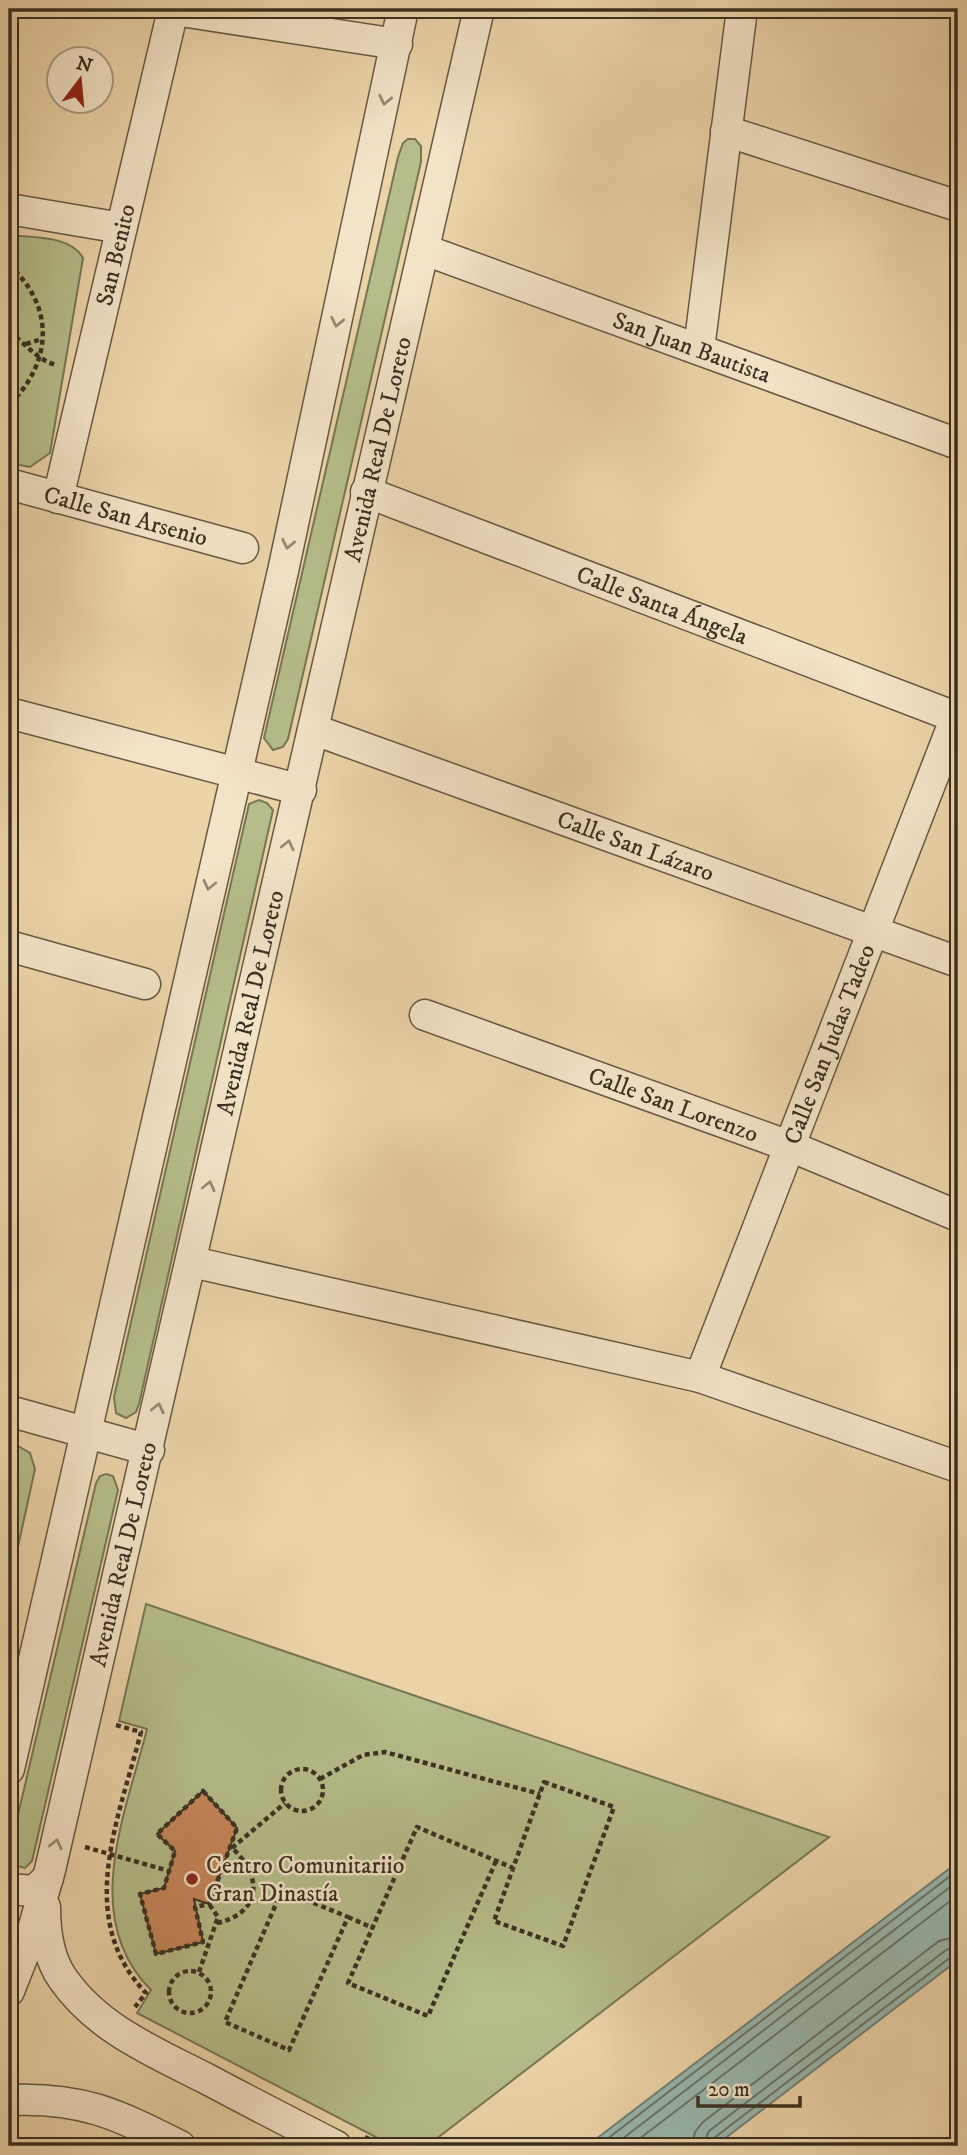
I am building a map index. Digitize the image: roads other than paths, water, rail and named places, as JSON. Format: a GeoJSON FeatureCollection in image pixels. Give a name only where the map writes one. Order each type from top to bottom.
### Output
{"type":"FeatureCollection","features":[{"type":"Feature","properties":{"kind":"street"},"geometry":{"type":"LineString","coordinates":[[170,9],[397,44]]}},
{"type":"Feature","properties":{"kind":"street","name":"San Benito"},"geometry":{"type":"LineString","coordinates":[[58,498],[170,9]]}},
{"type":"Feature","properties":{"kind":"street"},"geometry":{"type":"LineString","coordinates":[[9,1769],[234,774],[283,571],[403,9]]}},
{"type":"Feature","properties":{"kind":"street","name":"Avenida Real De Loreto"},"geometry":{"type":"LineString","coordinates":[[9,1991],[20,1962],[25,1933],[48,1878],[149,1450],[315,730],[366,492],[425,250],[479,9]]}},
{"type":"Feature","properties":{"kind":"street"},"geometry":{"type":"LineString","coordinates":[[699,349],[742,9]]}},
{"type":"Feature","properties":{"kind":"street"},"geometry":{"type":"LineString","coordinates":[[726,131],[958,205]]}},
{"type":"Feature","properties":{"kind":"street"},"geometry":{"type":"LineString","coordinates":[[9,209],[121,228]]}},
{"type":"Feature","properties":{"kind":"street","name":"San Juan Bautista"},"geometry":{"type":"LineString","coordinates":[[425,250],[958,444]]}},
{"type":"Feature","properties":{"kind":"street","name":"Calle San Arsenio"},"geometry":{"type":"LineString","coordinates":[[9,484],[243,548]]}},
{"type":"Feature","properties":{"kind":"street","name":"Calle Santa Ángela"},"geometry":{"type":"LineString","coordinates":[[366,492],[958,716]]}},
{"type":"Feature","properties":{"kind":"street"},"geometry":{"type":"LineString","coordinates":[[9,713],[301,790]]}},
{"type":"Feature","properties":{"kind":"street","name":"Calle San Judas Tadeo"},"geometry":{"type":"LineString","coordinates":[[700,1377],[958,716]]}},
{"type":"Feature","properties":{"kind":"street","name":"Calle San Lázaro"},"geometry":{"type":"LineString","coordinates":[[315,730],[958,962]]}},
{"type":"Feature","properties":{"kind":"street"},"geometry":{"type":"LineString","coordinates":[[9,946],[145,985]]}},
{"type":"Feature","properties":{"kind":"street","name":"Calle San Lorenzo"},"geometry":{"type":"LineString","coordinates":[[425,1015],[792,1147],[958,1216]]}},
{"type":"Feature","properties":{"kind":"street"},"geometry":{"type":"LineString","coordinates":[[192,1262],[700,1377],[958,1467]]}},
{"type":"Feature","properties":{"kind":"street"},"geometry":{"type":"LineString","coordinates":[[9,1410],[149,1450]]}},
{"type":"Feature","properties":{"kind":"street"},"geometry":{"type":"LineString","coordinates":[[9,1889],[34,1891],[48,1878]]}},
{"type":"Feature","properties":{"kind":"street"},"geometry":{"type":"LineString","coordinates":[[25,1933],[75,1993],[120,2034],[348,2140]]}},
{"type":"Feature","properties":{"kind":"street"},"geometry":{"type":"LineString","coordinates":[[9,2099],[70,2102],[116,2113],[180,2146]]}},
{"type":"Feature","properties":{"kind":"water"},"geometry":{"type":"Polygon","coordinates":[[[958,1862],[958,1960],[715,2146],[587,2146],[958,1862]]]}},
{"type":"Feature","properties":{"kind":"place","name":"Centro Comunitariio Gran Dinastía"},"geometry":{"type":"Point","coordinates":[192,1879]}}]}
